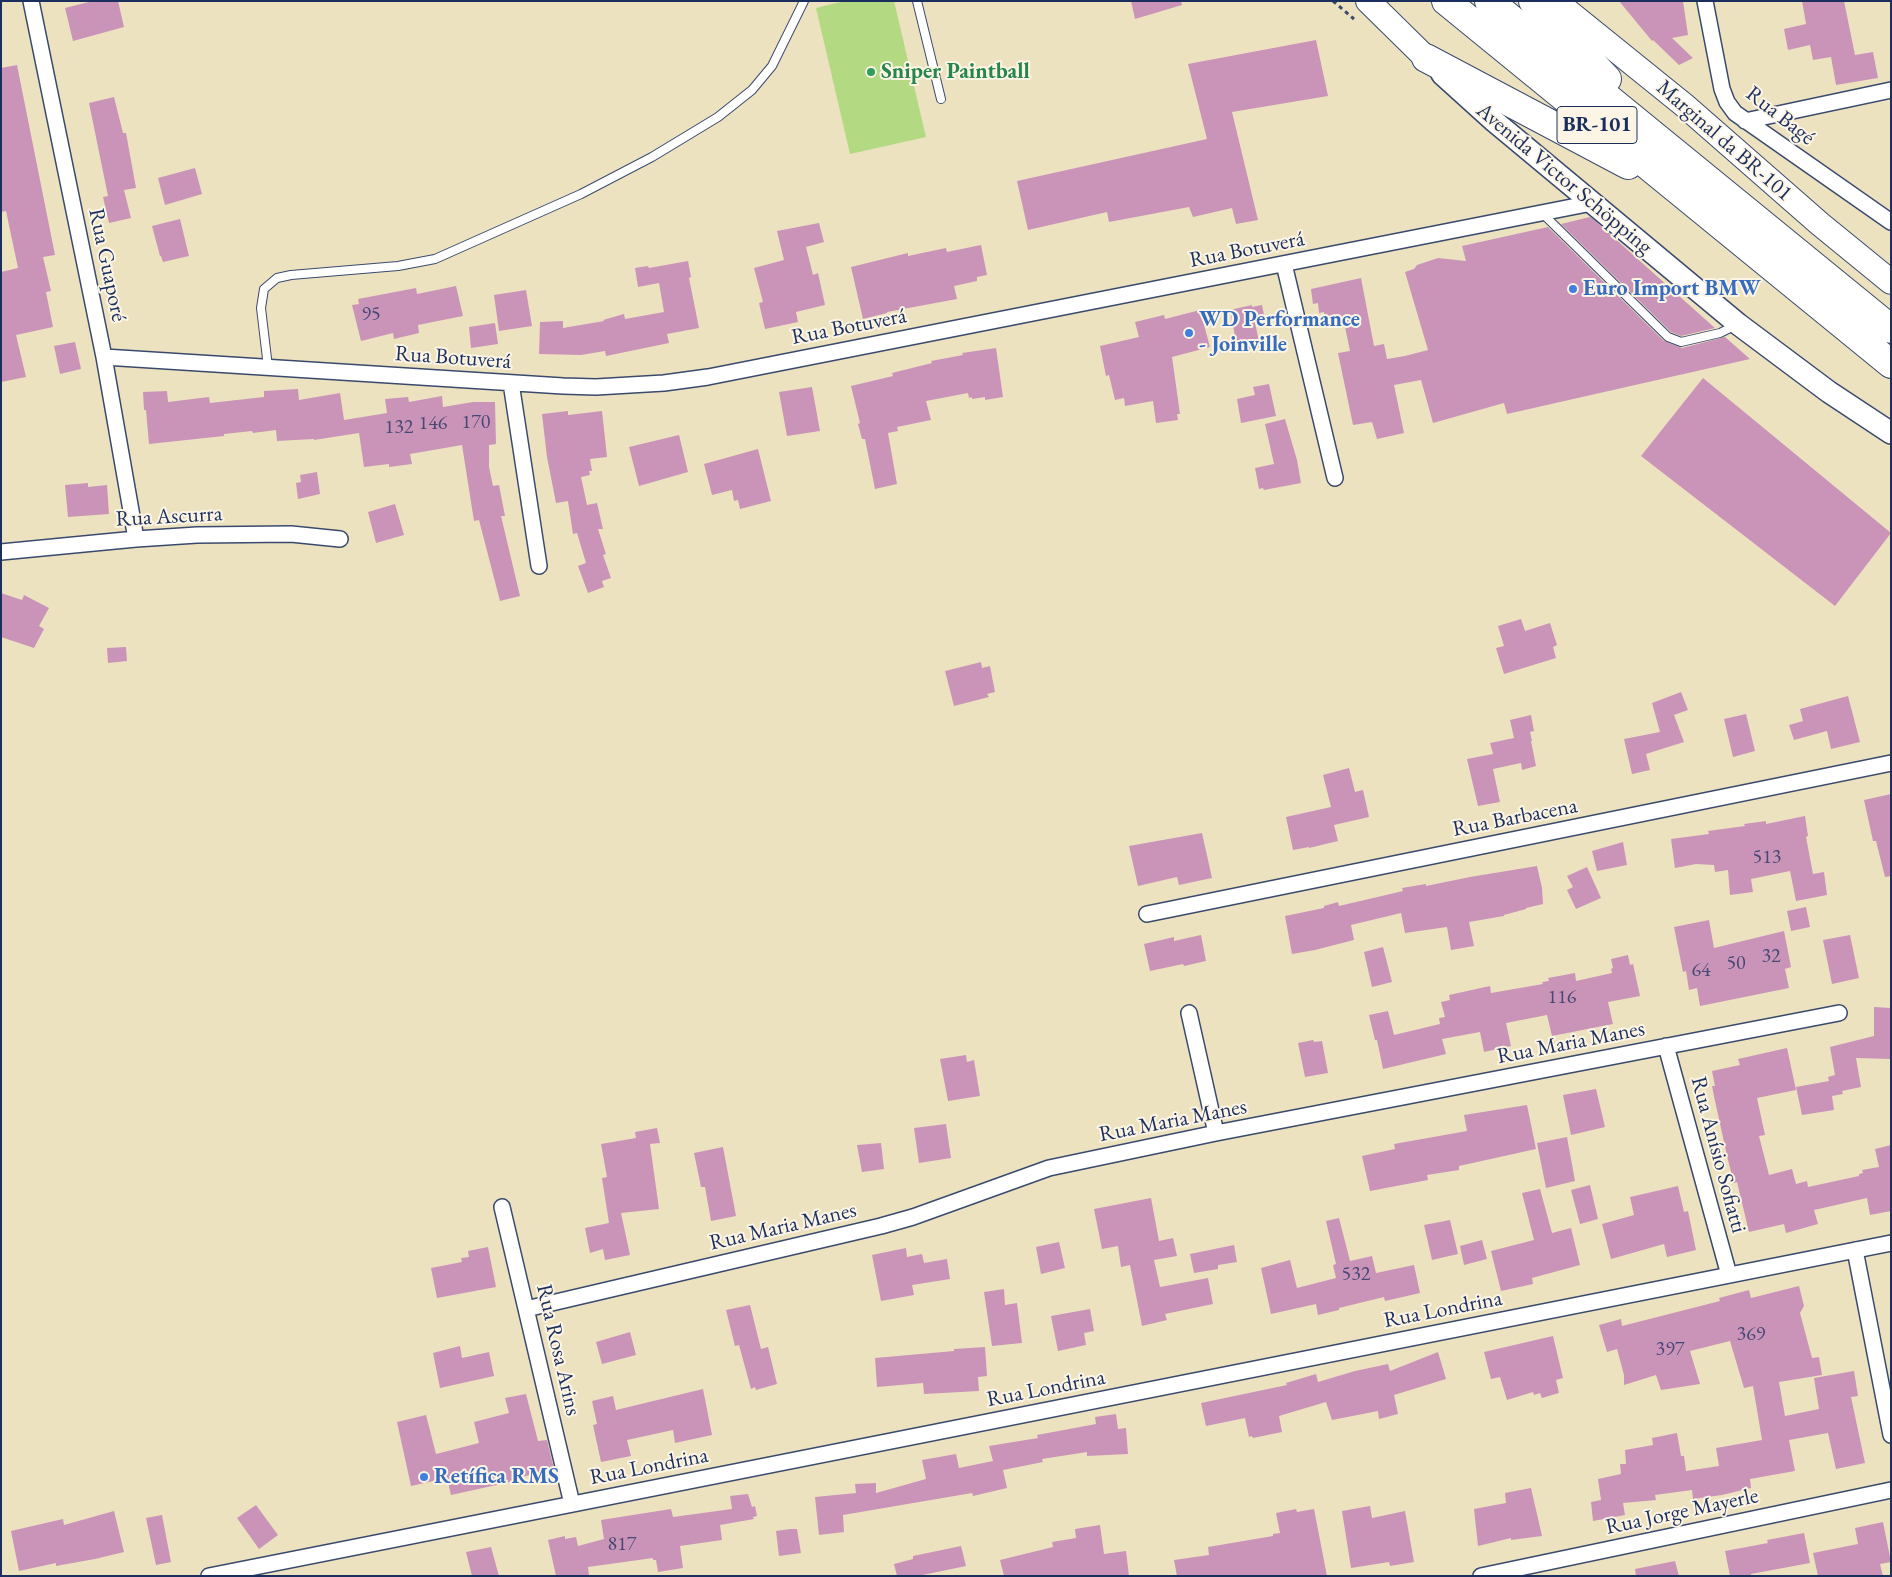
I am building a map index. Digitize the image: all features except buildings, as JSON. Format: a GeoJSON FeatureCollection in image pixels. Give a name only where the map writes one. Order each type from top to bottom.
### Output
{"type":"FeatureCollection","features":[{"type":"Feature","properties":{"kind":"highway","name":"BR-101"},"geometry":{"type":"LineString","coordinates":[[1446,1],[1891,364]]}},
{"type":"Feature","properties":{"kind":"highway","name":"BR-101"},"geometry":{"type":"LineString","coordinates":[[1489,1],[1891,329]]}},
{"type":"Feature","properties":{"kind":"highway"},"geometry":{"type":"LineString","coordinates":[[1533,1],[1691,166]]}},
{"type":"Feature","properties":{"kind":"highway"},"geometry":{"type":"LineString","coordinates":[[1426,58],[1682,194]]}},
{"type":"Feature","properties":{"kind":"main road","name":"Avenida Victor Schöpping"},"geometry":{"type":"LineString","coordinates":[[1368,1],[1494,121],[1738,324],[1829,392],[1891,433]]}},
{"type":"Feature","properties":{"kind":"main road","name":"Marginal da BR-101"},"geometry":{"type":"LineString","coordinates":[[1555,1],[1677,99],[1820,224],[1891,282]]}},
{"type":"Feature","properties":{"kind":"street","name":"Rua Guaporé"},"geometry":{"type":"LineString","coordinates":[[31,1],[104,357],[136,539]]}},
{"type":"Feature","properties":{"kind":"street","name":"Rua Bagé"},"geometry":{"type":"LineString","coordinates":[[1705,1],[1722,89],[1727,102],[1735,113],[1891,222]]}},
{"type":"Feature","properties":{"kind":"street"},"geometry":{"type":"LineString","coordinates":[[1745,121],[1891,90]]}},
{"type":"Feature","properties":{"kind":"street","name":"Rua Botuverá"},"geometry":{"type":"LineString","coordinates":[[104,357],[511,383],[606,387],[664,383],[708,377],[1592,203]]}},
{"type":"Feature","properties":{"kind":"street"},"geometry":{"type":"LineString","coordinates":[[1284,264],[1335,478]]}},
{"type":"Feature","properties":{"kind":"street"},"geometry":{"type":"LineString","coordinates":[[511,383],[539,566]]}},
{"type":"Feature","properties":{"kind":"street","name":"Rua Ascurra"},"geometry":{"type":"LineString","coordinates":[[1,552],[197,535],[290,534],[340,539]]}},
{"type":"Feature","properties":{"kind":"street","name":"Rua Barbacena"},"geometry":{"type":"LineString","coordinates":[[1147,914],[1891,763]]}},
{"type":"Feature","properties":{"kind":"street"},"geometry":{"type":"LineString","coordinates":[[1189,1013],[1216,1133]]}},
{"type":"Feature","properties":{"kind":"street","name":"Rua Maria Manes"},"geometry":{"type":"LineString","coordinates":[[526,1309],[881,1226],[913,1217],[1049,1168],[1216,1133],[1839,1013]]}},
{"type":"Feature","properties":{"kind":"street","name":"Rua Anísio Sofiatti"},"geometry":{"type":"LineString","coordinates":[[1666,1046],[1730,1275]]}},
{"type":"Feature","properties":{"kind":"street","name":"Rua Rosa Arins"},"geometry":{"type":"LineString","coordinates":[[502,1206],[572,1504]]}},
{"type":"Feature","properties":{"kind":"street","name":"Rua Londrina"},"geometry":{"type":"LineString","coordinates":[[209,1576],[270,1570],[572,1504],[1891,1243]]}},
{"type":"Feature","properties":{"kind":"street"},"geometry":{"type":"LineString","coordinates":[[1855,1250],[1891,1435]]}},
{"type":"Feature","properties":{"kind":"street","name":"Rua Jorge Mayerle"},"geometry":{"type":"LineString","coordinates":[[1481,1576],[1891,1490]]}},
{"type":"Feature","properties":{"kind":"lane"},"geometry":{"type":"LineString","coordinates":[[268,367],[261,308],[264,289],[277,278],[291,275],[398,266],[435,259],[581,194],[634,167],[718,117],[752,90],[772,66],[804,1]]}},
{"type":"Feature","properties":{"kind":"lane"},"geometry":{"type":"LineString","coordinates":[[917,1],[940,99]]}},
{"type":"Feature","properties":{"kind":"lane"},"geometry":{"type":"LineString","coordinates":[[1542,213],[1668,337],[1681,342],[1720,333],[1738,324]]}},
{"type":"Feature","properties":{"kind":"green space","name":"Sniper Paintball"},"geometry":{"type":"Polygon","coordinates":[[[844,1],[894,1],[926,137],[850,154],[816,8],[844,1]]]}},
{"type":"Feature","properties":{"kind":"place","name":"Sniper Paintball"},"geometry":{"type":"Point","coordinates":[871,72]}},
{"type":"Feature","properties":{"kind":"place","name":"Euro Import BMW"},"geometry":{"type":"Point","coordinates":[1573,289]}},
{"type":"Feature","properties":{"kind":"place","name":"WD Performance - Joinville"},"geometry":{"type":"Point","coordinates":[1189,333]}},
{"type":"Feature","properties":{"kind":"place","name":"Retífica RMS"},"geometry":{"type":"Point","coordinates":[424,1477]}}]}
